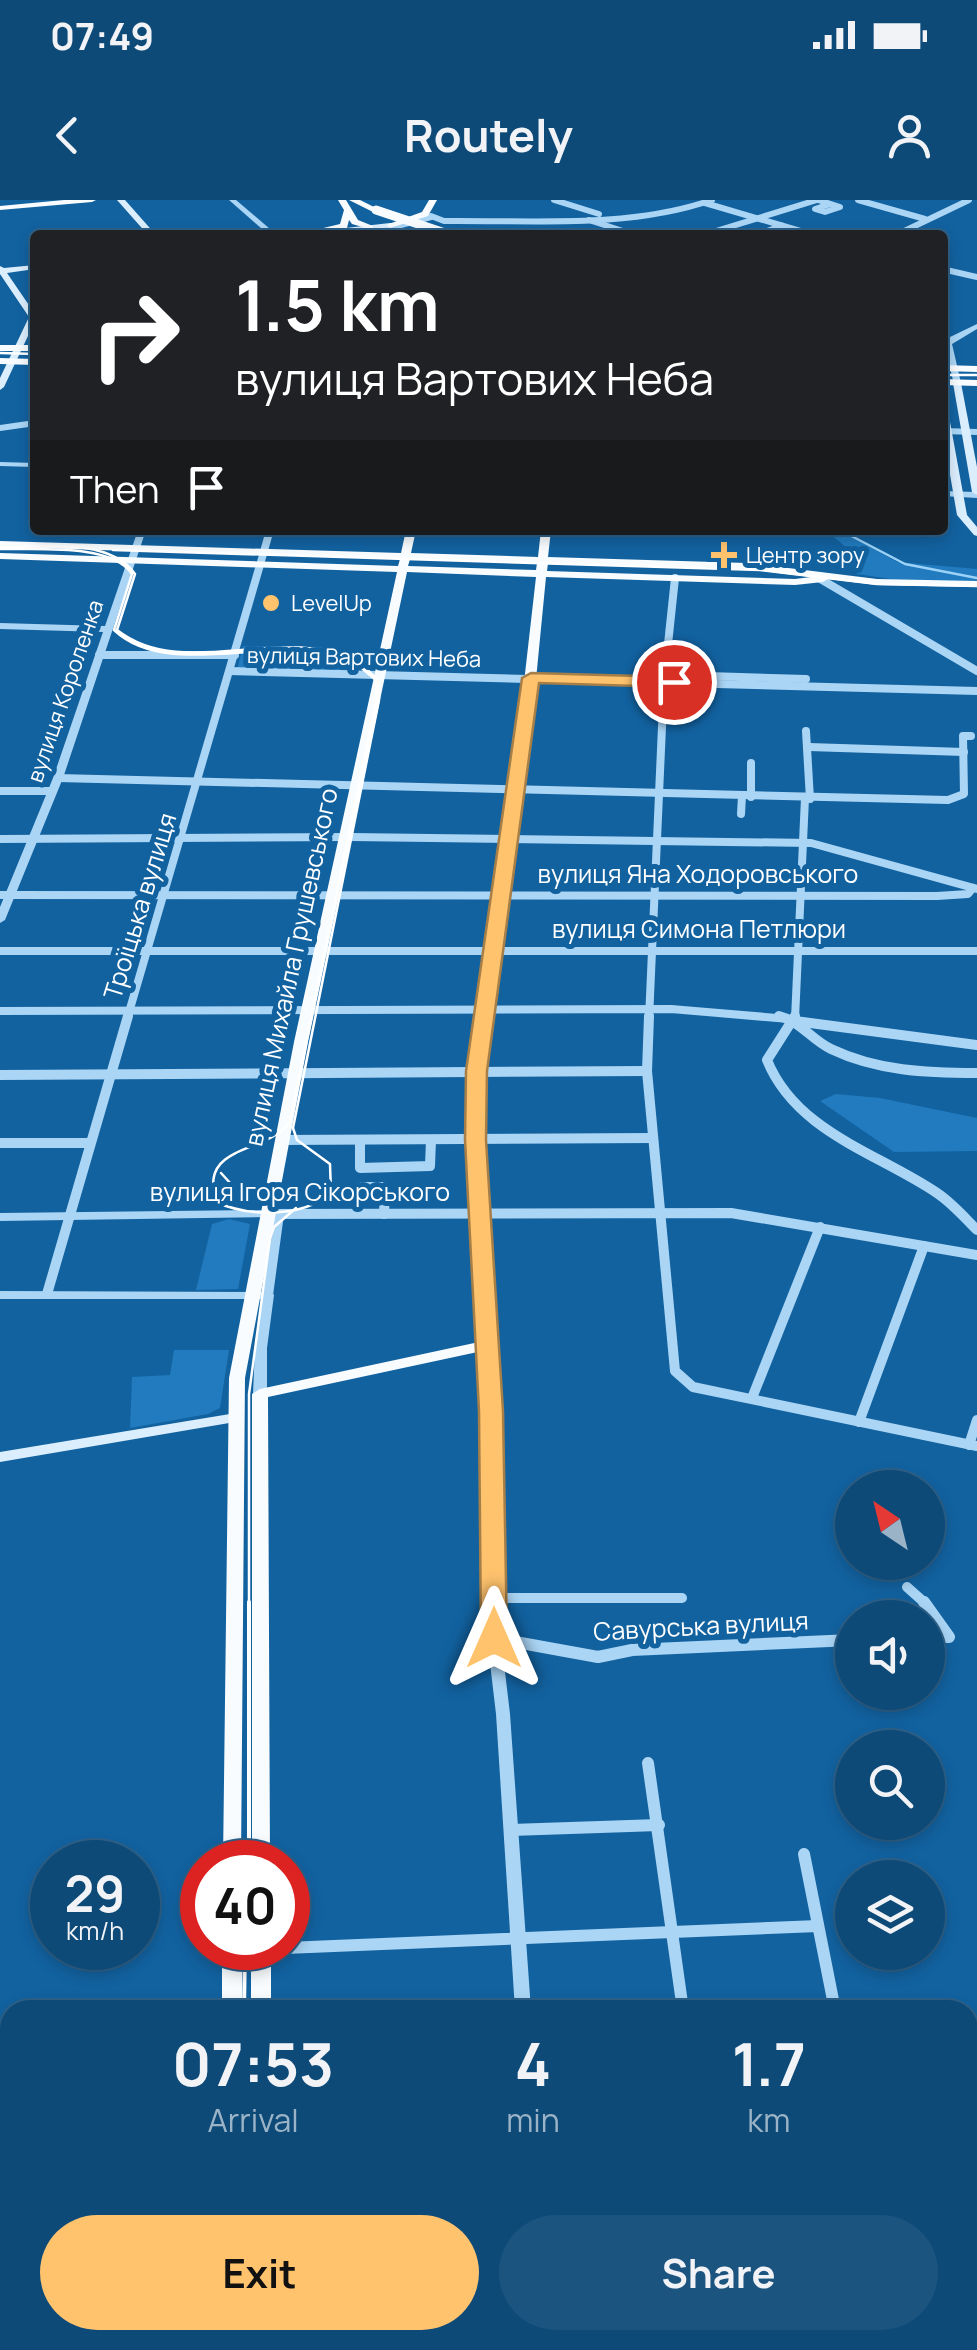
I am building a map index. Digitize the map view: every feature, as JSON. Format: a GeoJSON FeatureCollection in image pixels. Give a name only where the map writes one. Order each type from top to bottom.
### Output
{"type":"FeatureCollection","features":[{"type":"Feature","properties":{"kind":"main road"},"geometry":{"type":"LineString","coordinates":[[0,208],[92,200]]}},
{"type":"Feature","properties":{"kind":"main road"},"geometry":{"type":"LineString","coordinates":[[121,200],[148,230]]}},
{"type":"Feature","properties":{"kind":"main road"},"geometry":{"type":"LineString","coordinates":[[342,200],[366,230]]}},
{"type":"Feature","properties":{"kind":"main road"},"geometry":{"type":"LineString","coordinates":[[354,200],[437,230]]}},
{"type":"Feature","properties":{"kind":"main road"},"geometry":{"type":"LineString","coordinates":[[375,230],[429,212],[418,201]]}},
{"type":"Feature","properties":{"kind":"main road"},"geometry":{"type":"LineString","coordinates":[[329,230],[344,226],[347,210]]}},
{"type":"Feature","properties":{"kind":"main road"},"geometry":{"type":"LineString","coordinates":[[1,270],[30,267]]}},
{"type":"Feature","properties":{"kind":"main road"},"geometry":{"type":"LineString","coordinates":[[1,270],[30,305]]}},
{"type":"Feature","properties":{"kind":"main road"},"geometry":{"type":"LineString","coordinates":[[0,387],[6,361],[19,348],[30,322]]}},
{"type":"Feature","properties":{"kind":"main road"},"geometry":{"type":"LineString","coordinates":[[0,348],[30,348]]}},
{"type":"Feature","properties":{"kind":"main road"},"geometry":{"type":"LineString","coordinates":[[948,368],[977,369]]}},
{"type":"Feature","properties":{"kind":"main road"},"geometry":{"type":"LineString","coordinates":[[948,382],[977,383]]}},
{"type":"Feature","properties":{"kind":"main road"},"geometry":{"type":"LineString","coordinates":[[957,383],[972,432],[977,493]]}},
{"type":"Feature","properties":{"kind":"main road"},"geometry":{"type":"LineString","coordinates":[[948,446],[965,521],[977,533]]}},
{"type":"Feature","properties":{"kind":"main road","name":"вулиця Михайла Грушевського"},"geometry":{"type":"LineString","coordinates":[[232,1840],[238,1378],[260,1295],[281,1140],[410,535]]}},
{"type":"Feature","properties":{"kind":"main road"},"geometry":{"type":"LineString","coordinates":[[261,1840],[260,1394],[487,1345],[476,1140],[477,1071],[531,675],[545,535]]}},
{"type":"Feature","properties":{"kind":"main road"},"geometry":{"type":"LineString","coordinates":[[0,544],[265,551],[540,573],[675,578],[814,576],[840,585],[977,586]]}},
{"type":"Feature","properties":{"kind":"main road"},"geometry":{"type":"LineString","coordinates":[[0,556],[260,565],[542,560],[748,566],[873,583]]}},
{"type":"Feature","properties":{"kind":"main road"},"geometry":{"type":"LineString","coordinates":[[748,566],[781,562]]}},
{"type":"Feature","properties":{"kind":"main road"},"geometry":{"type":"LineString","coordinates":[[0,1458],[260,1414]]}},
{"type":"Feature","properties":{"kind":"main road"},"geometry":{"type":"LineString","coordinates":[[233,1696],[260,1694]]}},
{"type":"Feature","properties":{"kind":"main road"},"geometry":{"type":"LineString","coordinates":[[232,1970],[232,2000]]}},
{"type":"Feature","properties":{"kind":"main road"},"geometry":{"type":"LineString","coordinates":[[261,1970],[261,2000]]}},
{"type":"Feature","properties":{"kind":"street"},"geometry":{"type":"LineString","coordinates":[[232,200],[267,230]]}},
{"type":"Feature","properties":{"kind":"street"},"geometry":{"type":"LineString","coordinates":[[554,200],[605,216]]}},
{"type":"Feature","properties":{"kind":"street"},"geometry":{"type":"LineString","coordinates":[[694,200],[798,230]]}},
{"type":"Feature","properties":{"kind":"street"},"geometry":{"type":"LineString","coordinates":[[717,230],[818,200],[830,204]]}},
{"type":"Feature","properties":{"kind":"street"},"geometry":{"type":"LineString","coordinates":[[861,201],[925,219],[969,200]]}},
{"type":"Feature","properties":{"kind":"street"},"geometry":{"type":"LineString","coordinates":[[375,230],[429,212],[444,221],[586,219],[674,210],[708,202]]}},
{"type":"Feature","properties":{"kind":"street"},"geometry":{"type":"LineString","coordinates":[[586,219],[620,230]]}},
{"type":"Feature","properties":{"kind":"street"},"geometry":{"type":"LineString","coordinates":[[909,230],[924,224],[925,219]]}},
{"type":"Feature","properties":{"kind":"street"},"geometry":{"type":"LineString","coordinates":[[768,230],[782,225]]}},
{"type":"Feature","properties":{"kind":"street"},"geometry":{"type":"LineString","coordinates":[[948,270],[977,277]]}},
{"type":"Feature","properties":{"kind":"street"},"geometry":{"type":"LineString","coordinates":[[948,345],[977,326]]}},
{"type":"Feature","properties":{"kind":"street"},"geometry":{"type":"LineString","coordinates":[[948,368],[957,383]]}},
{"type":"Feature","properties":{"kind":"street"},"geometry":{"type":"LineString","coordinates":[[0,428],[30,425]]}},
{"type":"Feature","properties":{"kind":"street"},"geometry":{"type":"LineString","coordinates":[[0,464],[30,465]]}},
{"type":"Feature","properties":{"kind":"street"},"geometry":{"type":"LineString","coordinates":[[948,493],[977,493]]}},
{"type":"Feature","properties":{"kind":"street","name":"вулиця Короленка"},"geometry":{"type":"LineString","coordinates":[[0,920],[5,895],[58,778],[140,535]]}},
{"type":"Feature","properties":{"kind":"street","name":"Троїцька вулиця"},"geometry":{"type":"LineString","coordinates":[[47,1294],[269,535]]}},
{"type":"Feature","properties":{"kind":"street"},"geometry":{"type":"LineString","coordinates":[[675,578],[664,678],[648,1070],[675,1370],[681,1380],[693,1387],[973,1446],[977,1420]]}},
{"type":"Feature","properties":{"kind":"street"},"geometry":{"type":"LineString","coordinates":[[840,585],[977,671]]}},
{"type":"Feature","properties":{"kind":"street"},"geometry":{"type":"LineString","coordinates":[[0,626],[108,629]]}},
{"type":"Feature","properties":{"kind":"street","name":"вулиця Вартових Неба"},"geometry":{"type":"LineString","coordinates":[[99,654],[235,654]]}},
{"type":"Feature","properties":{"kind":"street","name":"вулиця Вартових Неба"},"geometry":{"type":"LineString","coordinates":[[230,671],[380,671],[977,688]]}},
{"type":"Feature","properties":{"kind":"street"},"geometry":{"type":"LineString","coordinates":[[806,731],[810,747],[795,1021],[768,1060],[787,1094],[810,1121],[860,1153],[938,1194],[977,1230]]}},
{"type":"Feature","properties":{"kind":"street"},"geometry":{"type":"LineString","coordinates":[[58,778],[355,783],[746,797],[961,797],[965,791],[963,736],[971,736]]}},
{"type":"Feature","properties":{"kind":"street"},"geometry":{"type":"LineString","coordinates":[[810,747],[964,752]]}},
{"type":"Feature","properties":{"kind":"street"},"geometry":{"type":"LineString","coordinates":[[741,814],[751,764]]}},
{"type":"Feature","properties":{"kind":"street"},"geometry":{"type":"LineString","coordinates":[[0,791],[52,790]]}},
{"type":"Feature","properties":{"kind":"street"},"geometry":{"type":"LineString","coordinates":[[0,839],[804,843],[821,844],[975,889]]}},
{"type":"Feature","properties":{"kind":"street","name":"вулиця Яна Ходоровського"},"geometry":{"type":"LineString","coordinates":[[5,895],[937,896],[968,894],[975,889]]}},
{"type":"Feature","properties":{"kind":"street","name":"вулиця Симона Петлюри"},"geometry":{"type":"LineString","coordinates":[[0,951],[977,951]]}},
{"type":"Feature","properties":{"kind":"street"},"geometry":{"type":"LineString","coordinates":[[0,1011],[650,1009],[777,1016],[977,1044]]}},
{"type":"Feature","properties":{"kind":"street"},"geometry":{"type":"LineString","coordinates":[[795,1021],[808,1037],[873,1065],[928,1074],[977,1073]]}},
{"type":"Feature","properties":{"kind":"street"},"geometry":{"type":"LineString","coordinates":[[0,1075],[648,1070]]}},
{"type":"Feature","properties":{"kind":"street"},"geometry":{"type":"LineString","coordinates":[[281,1140],[653,1138]]}},
{"type":"Feature","properties":{"kind":"street"},"geometry":{"type":"LineString","coordinates":[[360,1140],[360,1168],[430,1166],[431,1140]]}},
{"type":"Feature","properties":{"kind":"street"},"geometry":{"type":"LineString","coordinates":[[0,1143],[89,1143]]}},
{"type":"Feature","properties":{"kind":"street"},"geometry":{"type":"LineString","coordinates":[[358,1188],[385,1187],[384,1214]]}},
{"type":"Feature","properties":{"kind":"street","name":"вулиця Ігоря Сікорського"},"geometry":{"type":"LineString","coordinates":[[0,1217],[732,1214],[977,1255]]}},
{"type":"Feature","properties":{"kind":"street"},"geometry":{"type":"LineString","coordinates":[[752,1398],[820,1228]]}},
{"type":"Feature","properties":{"kind":"street"},"geometry":{"type":"LineString","coordinates":[[860,1422],[924,1246]]}},
{"type":"Feature","properties":{"kind":"street"},"geometry":{"type":"LineString","coordinates":[[0,1295],[260,1295]]}},
{"type":"Feature","properties":{"kind":"street","name":"вулиця Михайла Грушевського"},"geometry":{"type":"LineString","coordinates":[[260,1295],[260,1394]]}},
{"type":"Feature","properties":{"kind":"street"},"geometry":{"type":"LineString","coordinates":[[487,1345],[494,1638],[522,2000]]}},
{"type":"Feature","properties":{"kind":"street"},"geometry":{"type":"LineString","coordinates":[[907,1587],[922,1600]]}},
{"type":"Feature","properties":{"kind":"street","name":"Савурська вулиця"},"geometry":{"type":"LineString","coordinates":[[494,1598],[682,1598]]}},
{"type":"Feature","properties":{"kind":"street","name":"Савурська вулиця"},"geometry":{"type":"LineString","coordinates":[[494,1638],[598,1657],[632,1650],[835,1641]]}},
{"type":"Feature","properties":{"kind":"street"},"geometry":{"type":"LineString","coordinates":[[648,1763],[682,2000]]}},
{"type":"Feature","properties":{"kind":"street"},"geometry":{"type":"LineString","coordinates":[[511,1830],[658,1825]]}},
{"type":"Feature","properties":{"kind":"street"},"geometry":{"type":"LineString","coordinates":[[804,1854],[833,2000]]}},
{"type":"Feature","properties":{"kind":"street"},"geometry":{"type":"LineString","coordinates":[[310,1946],[818,1926]]}},
{"type":"Feature","properties":{"kind":"shaded area"},"geometry":{"type":"Polygon","coordinates":[[[831,535],[848,535],[897,562],[977,569],[977,582],[897,580],[857,574],[851,554],[831,535]]]}},
{"type":"Feature","properties":{"kind":"shaded area"},"geometry":{"type":"Polygon","coordinates":[[[243,646],[333,647],[361,658],[358,673],[237,670],[243,646]]]}},
{"type":"Feature","properties":{"kind":"shaded area"},"geometry":{"type":"Polygon","coordinates":[[[836,1094],[880,1098],[977,1118],[977,1151],[894,1152],[820,1101],[836,1094]]]}},
{"type":"Feature","properties":{"kind":"shaded area"},"geometry":{"type":"Polygon","coordinates":[[[229,1219],[250,1224],[238,1289],[196,1290],[212,1224],[229,1219]]]}},
{"type":"Feature","properties":{"kind":"shaded area"},"geometry":{"type":"Polygon","coordinates":[[[174,1350],[229,1350],[220,1408],[208,1414],[130,1428],[132,1377],[170,1375],[174,1350]]]}},
{"type":"Feature","properties":{"kind":"waterway"},"geometry":{"type":"LineString","coordinates":[[850,535],[905,564],[977,578]]}},
{"type":"Feature","properties":{"kind":"tram line"},"geometry":{"type":"LineString","coordinates":[[0,353],[30,354]]}},
{"type":"Feature","properties":{"kind":"tram line"},"geometry":{"type":"LineString","coordinates":[[948,375],[977,375]]}},
{"type":"Feature","properties":{"kind":"tram line"},"geometry":{"type":"LineString","coordinates":[[0,547],[91,549],[123,562],[135,574],[117,630],[143,645],[202,653],[296,647],[327,651],[358,663],[379,681],[379,700],[293,1128],[297,1140],[330,1164],[331,1193],[293,1210]]}},
{"type":"Feature","properties":{"kind":"tram line"},"geometry":{"type":"LineString","coordinates":[[0,549],[72,550],[122,564],[132,574],[114,630],[138,645],[165,653],[195,655],[292,650],[323,653],[351,661],[376,680],[377,697],[290,1122],[266,1140],[225,1159],[213,1183],[216,1202],[229,1207],[259,1212],[293,1210]]}},
{"type":"Feature","properties":{"kind":"tram line"},"geometry":{"type":"LineString","coordinates":[[113,550],[760,570],[877,584],[977,586]]}},
{"type":"Feature","properties":{"kind":"tram line"},"geometry":{"type":"LineString","coordinates":[[221,1173],[242,1196]]}},
{"type":"Feature","properties":{"kind":"tram line"},"geometry":{"type":"LineString","coordinates":[[249,1840],[249,1394],[270,1238],[274,1227],[293,1210]]}},
{"type":"Feature","properties":{"kind":"tram line"},"geometry":{"type":"LineString","coordinates":[[244,2000],[245,1970]]}},
{"type":"Feature","properties":{"kind":"place","name":"Центр зору"},"geometry":{"type":"Point","coordinates":[724,555]}},
{"type":"Feature","properties":{"kind":"place","name":"LevelUp"},"geometry":{"type":"Point","coordinates":[271,603]}},
{"type":"Feature","properties":{"kind":"route"},"geometry":{"type":"LineString","coordinates":[[494,1638],[491,1411],[476,1140],[477,1071],[531,678],[674,682]]}}]}
